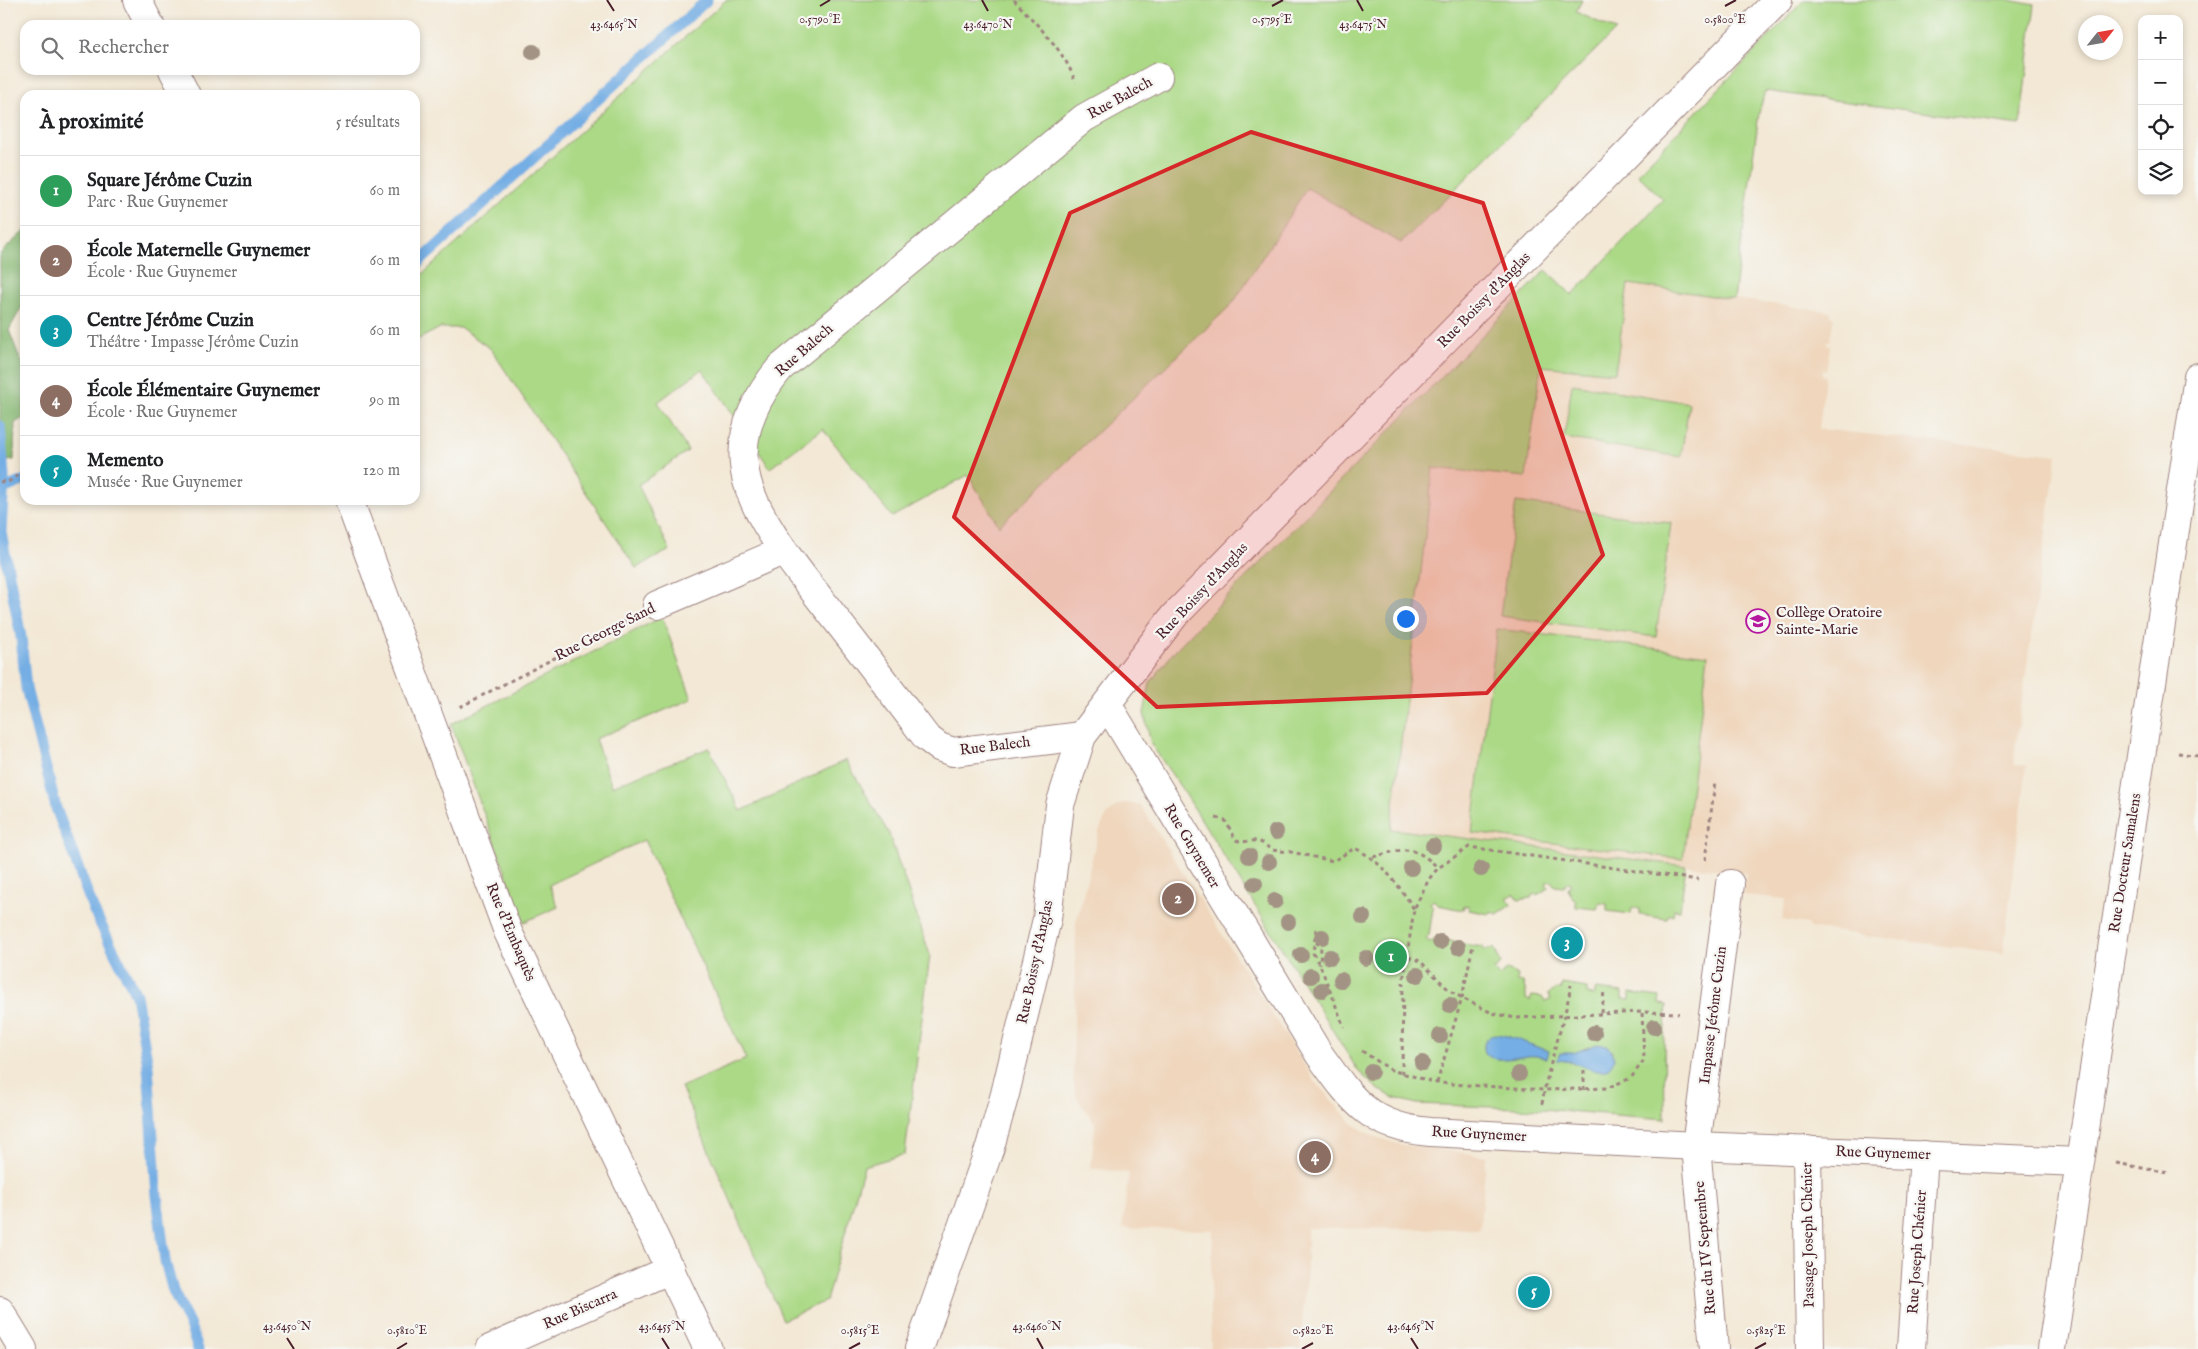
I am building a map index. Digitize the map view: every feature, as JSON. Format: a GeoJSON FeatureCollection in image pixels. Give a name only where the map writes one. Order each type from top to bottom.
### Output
{"type":"FeatureCollection","features":[{"type":"Feature","properties":{"kind":"street","name":"Rue Boissy d'Anglas"},"geometry":{"type":"LineString","coordinates":[[919,1349],[990,1146],[1005,1094],[1047,919],[1060,805],[1082,736],[1174,616],[1778,0]]}},
{"type":"Feature","properties":{"kind":"street"},"geometry":{"type":"LineString","coordinates":[[176,75],[183,90]]}},
{"type":"Feature","properties":{"kind":"street","name":"Rue Balech"},"geometry":{"type":"LineString","coordinates":[[1082,736],[952,752],[939,747],[926,737],[783,551],[749,492],[744,470],[744,443],[749,417],[763,389],[780,368],[1084,118],[1158,77]]}},
{"type":"Feature","properties":{"kind":"street","name":"Rue Docteur Samalens"},"geometry":{"type":"LineString","coordinates":[[2052,1349],[2198,377]]}},
{"type":"Feature","properties":{"kind":"street","name":"Rue d'Embaquès"},"geometry":{"type":"LineString","coordinates":[[351,505],[508,932],[708,1349]]}},
{"type":"Feature","properties":{"kind":"street","name":"Rue George Sand"},"geometry":{"type":"LineString","coordinates":[[657,605],[783,551]]}},
{"type":"Feature","properties":{"kind":"street","name":"Rue Guynemer"},"geometry":{"type":"LineString","coordinates":[[1107,704],[1319,1054],[1346,1092],[1367,1112],[1387,1123],[1409,1130],[1696,1146],[2079,1162]]}},
{"type":"Feature","properties":{"kind":"street","name":"Impasse Jérôme Cuzin"},"geometry":{"type":"LineString","coordinates":[[1696,1146],[1730,884]]}},
{"type":"Feature","properties":{"kind":"street","name":"Rue du IV Septembre"},"geometry":{"type":"LineString","coordinates":[[1696,1146],[1714,1349]]}},
{"type":"Feature","properties":{"kind":"street","name":"Passage Joseph Chénier"},"geometry":{"type":"LineString","coordinates":[[1807,1150],[1810,1349]]}},
{"type":"Feature","properties":{"kind":"street","name":"Rue Joseph Chénier"},"geometry":{"type":"LineString","coordinates":[[1911,1349],[1924,1155]]}},
{"type":"Feature","properties":{"kind":"street","name":"Rue Biscarra"},"geometry":{"type":"LineString","coordinates":[[490,1349],[671,1269]]}},
{"type":"Feature","properties":{"kind":"street"},"geometry":{"type":"LineString","coordinates":[[0,1311],[23,1349]]}},
{"type":"Feature","properties":{"kind":"path"},"geometry":{"type":"LineString","coordinates":[[1014,0],[1047,36],[1073,72],[1084,118]]}},
{"type":"Feature","properties":{"kind":"path"},"geometry":{"type":"LineString","coordinates":[[0,482],[10,481],[20,474]]}},
{"type":"Feature","properties":{"kind":"path","name":"Rue George Sand"},"geometry":{"type":"LineString","coordinates":[[431,722],[657,605]]}},
{"type":"Feature","properties":{"kind":"path"},"geometry":{"type":"LineString","coordinates":[[2178,753],[2198,756]]}},
{"type":"Feature","properties":{"kind":"path"},"geometry":{"type":"LineString","coordinates":[[1703,880],[1715,782]]}},
{"type":"Feature","properties":{"kind":"path"},"geometry":{"type":"LineString","coordinates":[[1214,817],[1225,820],[1236,840],[1241,842],[1250,839],[1265,844],[1271,850],[1291,852],[1333,861],[1355,848],[1372,858],[1398,884],[1414,909]]}},
{"type":"Feature","properties":{"kind":"path"},"geometry":{"type":"LineString","coordinates":[[1402,1074],[1403,982],[1414,909],[1428,879],[1438,868],[1469,847],[1730,884]]}},
{"type":"Feature","properties":{"kind":"path"},"geometry":{"type":"LineString","coordinates":[[1372,858],[1390,851],[1405,850],[1426,856],[1438,868]]}},
{"type":"Feature","properties":{"kind":"path"},"geometry":{"type":"LineString","coordinates":[[1316,929],[1316,942],[1313,954],[1320,966],[1345,1030]]}},
{"type":"Feature","properties":{"kind":"path"},"geometry":{"type":"LineString","coordinates":[[1316,942],[1321,946],[1320,966]]}},
{"type":"Feature","properties":{"kind":"path"},"geometry":{"type":"LineString","coordinates":[[1437,1082],[1462,998],[1473,945]]}},
{"type":"Feature","properties":{"kind":"path"},"geometry":{"type":"LineString","coordinates":[[1408,957],[1420,961],[1448,990],[1462,998],[1492,1013],[1515,1018],[1667,1011],[1712,1018]]}},
{"type":"Feature","properties":{"kind":"path"},"geometry":{"type":"LineString","coordinates":[[1544,1090],[1566,1016],[1571,986]]}},
{"type":"Feature","properties":{"kind":"path"},"geometry":{"type":"LineString","coordinates":[[1602,1013],[1604,990]]}},
{"type":"Feature","properties":{"kind":"path"},"geometry":{"type":"LineString","coordinates":[[1355,1047],[1391,1070],[1437,1082],[1544,1090],[1607,1088],[1631,1078],[1644,1060],[1642,1012]]}},
{"type":"Feature","properties":{"kind":"path"},"geometry":{"type":"LineString","coordinates":[[1584,1070],[1584,1090]]}},
{"type":"Feature","properties":{"kind":"path"},"geometry":{"type":"LineString","coordinates":[[2116,1163],[2168,1173]]}},
{"type":"Feature","properties":{"kind":"highlighted area"},"geometry":{"type":"Polygon","coordinates":[[[1251,132],[1483,203],[1603,555],[1487,693],[1157,707],[954,517],[1070,213],[1251,132]]]}},
{"type":"Feature","properties":{"kind":"shaded area"},"geometry":{"type":"Polygon","coordinates":[[[1628,284],[1831,312],[1831,316],[1834,316],[1830,341],[1827,341],[1827,345],[1830,346],[1826,371],[1823,370],[1822,375],[1825,376],[1819,429],[2057,455],[2013,764],[2027,766],[2003,954],[1810,928],[1808,924],[1782,920],[1786,899],[1744,895],[1746,873],[1391,830],[1433,468],[1526,477],[1541,366],[1615,373],[1628,284]]]}},
{"type":"Feature","properties":{"kind":"shaded area"},"geometry":{"type":"Polygon","coordinates":[[[1125,803],[1140,805],[1315,1082],[1354,1125],[1373,1136],[1398,1144],[1486,1156],[1480,1229],[1307,1228],[1307,1268],[1300,1349],[1211,1349],[1210,1307],[1213,1230],[1122,1228],[1129,1173],[1091,1168],[1095,1123],[1077,1098],[1073,1082],[1076,923],[1099,831],[1107,815],[1118,805],[1125,803]]]}},
{"type":"Feature","properties":{"kind":"green space"},"geometry":{"type":"Polygon","coordinates":[[[726,0],[1582,0],[1576,12],[1616,30],[1401,243],[1307,188],[1233,303],[999,526],[968,475],[892,517],[823,429],[770,468],[702,369],[658,402],[688,451],[638,485],[670,550],[636,568],[491,349],[461,328],[440,328],[420,338],[420,276],[726,0]]]}},
{"type":"Feature","properties":{"kind":"green space"},"geometry":{"type":"Polygon","coordinates":[[[1804,0],[2008,0],[2035,5],[2020,125],[1765,91],[1759,113],[1734,299],[1628,284],[1615,373],[1541,366],[1526,477],[1433,468],[1391,829],[1686,866],[1680,910],[1674,909],[1673,915],[1668,915],[1667,919],[1640,915],[1640,909],[1632,907],[1631,914],[1607,911],[1607,904],[1599,903],[1597,909],[1576,907],[1576,901],[1568,889],[1571,884],[1568,882],[1564,887],[1555,886],[1551,881],[1546,883],[1548,888],[1539,894],[1532,895],[1531,898],[1518,900],[1514,894],[1507,898],[1511,905],[1497,914],[1490,911],[1489,914],[1469,910],[1469,906],[1464,906],[1463,910],[1438,905],[1434,900],[1430,903],[1433,908],[1429,935],[1426,939],[1430,942],[1434,939],[1457,942],[1458,947],[1461,948],[1463,944],[1483,947],[1484,950],[1494,948],[1501,964],[1494,970],[1499,976],[1507,970],[1518,975],[1517,981],[1523,982],[1526,999],[1530,1001],[1532,996],[1542,997],[1545,1002],[1550,1000],[1548,994],[1556,989],[1561,990],[1562,984],[1587,988],[1587,994],[1594,995],[1596,989],[1622,992],[1622,999],[1630,1000],[1630,993],[1660,997],[1659,1004],[1667,1005],[1664,1039],[1665,1119],[1541,1109],[1417,1104],[1394,1098],[1378,1089],[1358,1071],[1186,795],[1151,744],[1144,713],[1150,683],[1176,649],[1546,270],[1572,295],[1663,199],[1637,174],[1804,0]]]}},
{"type":"Feature","properties":{"kind":"green space"},"geometry":{"type":"Polygon","coordinates":[[[20,235],[20,310],[9,330],[20,359],[20,420],[15,423],[14,460],[0,462],[0,254],[20,235]]]}},
{"type":"Feature","properties":{"kind":"green space"},"geometry":{"type":"Polygon","coordinates":[[[1572,384],[1689,403],[1681,457],[1564,438],[1572,384]]]}},
{"type":"Feature","properties":{"kind":"green space"},"geometry":{"type":"Polygon","coordinates":[[[1516,502],[1671,523],[1656,637],[1500,616],[1516,502]]]}},
{"type":"Feature","properties":{"kind":"green space"},"geometry":{"type":"Polygon","coordinates":[[[662,617],[692,699],[595,739],[612,786],[709,748],[741,811],[846,760],[889,834],[930,955],[905,1154],[864,1166],[826,1301],[783,1320],[681,1087],[746,1059],[644,840],[549,885],[558,907],[524,922],[451,724],[662,617]]]}},
{"type":"Feature","properties":{"kind":"green space"},"geometry":{"type":"Polygon","coordinates":[[[1497,629],[1708,655],[1683,859],[1472,833],[1497,629]]]}},
{"type":"Feature","properties":{"kind":"water"},"geometry":{"type":"Polygon","coordinates":[[[1494,1034],[1515,1038],[1549,1051],[1547,1058],[1530,1056],[1501,1059],[1488,1056],[1484,1045],[1488,1038],[1494,1034]]]}},
{"type":"Feature","properties":{"kind":"water"},"geometry":{"type":"Polygon","coordinates":[[[1597,1044],[1609,1048],[1615,1058],[1608,1069],[1604,1071],[1557,1060],[1560,1053],[1573,1053],[1597,1044]]]}},
{"type":"Feature","properties":{"kind":"waterway"},"geometry":{"type":"LineString","coordinates":[[420,261],[707,0]]}},
{"type":"Feature","properties":{"kind":"waterway"},"geometry":{"type":"LineString","coordinates":[[0,426],[4,477],[1,532],[21,637],[26,688],[56,808],[94,911],[136,995],[148,1066],[157,1196],[165,1261],[173,1291],[190,1326],[198,1349]]}},
{"type":"Feature","properties":{"kind":"waterway"},"geometry":{"type":"LineString","coordinates":[[3,489],[20,482]]}},
{"type":"Feature","properties":{"kind":"place","name":"Collège Oratoire Sainte-Marie"},"geometry":{"type":"Point","coordinates":[1758,621]}},
{"type":"Feature","properties":{"kind":"place","name":"École Maternelle Guynemer"},"geometry":{"type":"Point","coordinates":[1178,899]}},
{"type":"Feature","properties":{"kind":"place","name":"Centre Jérôme Cuzin"},"geometry":{"type":"Point","coordinates":[1567,943]}},
{"type":"Feature","properties":{"kind":"place","name":"Square Jérôme Cuzin"},"geometry":{"type":"Point","coordinates":[1391,957]}},
{"type":"Feature","properties":{"kind":"place","name":"École Élémentaire Guynemer"},"geometry":{"type":"Point","coordinates":[1315,1157]}},
{"type":"Feature","properties":{"kind":"place","name":"Memento"},"geometry":{"type":"Point","coordinates":[1534,1292]}}]}
